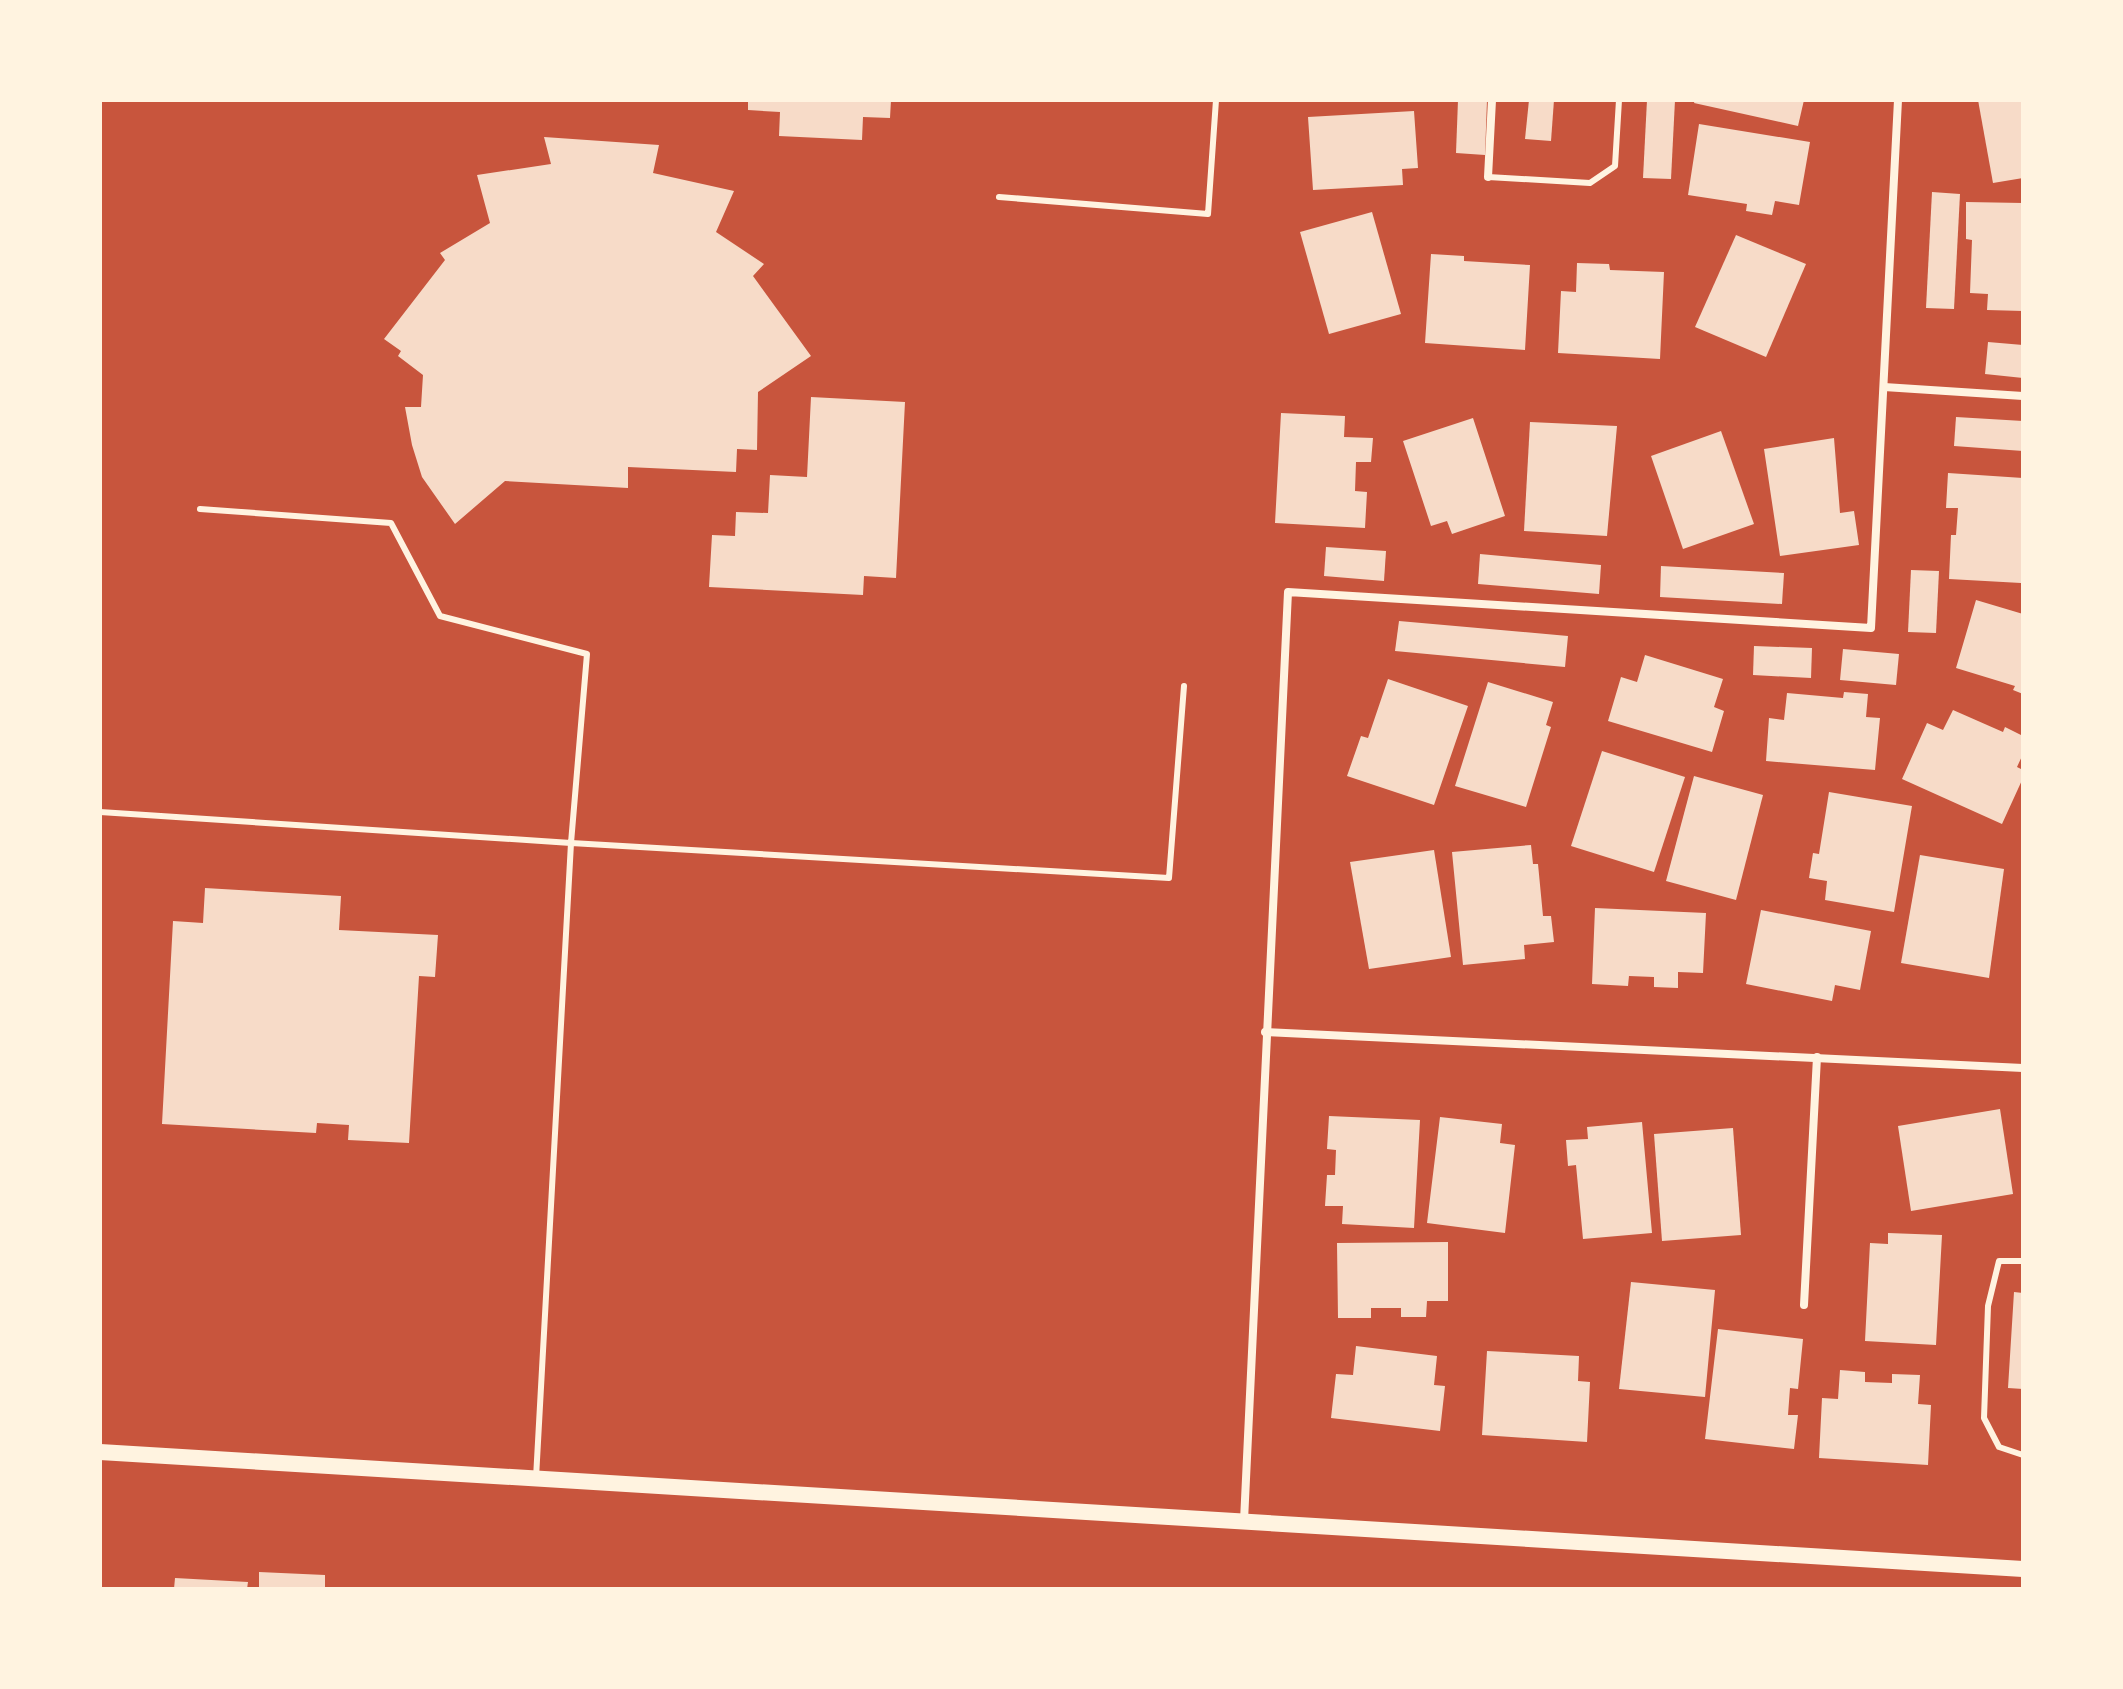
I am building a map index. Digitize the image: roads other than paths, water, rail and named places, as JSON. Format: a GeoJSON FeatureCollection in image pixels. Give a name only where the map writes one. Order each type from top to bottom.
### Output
{"type":"FeatureCollection","features":[{"type":"Feature","properties":{"kind":"main road"},"geometry":{"type":"LineString","coordinates":[[100,1452],[2023,1569]]}},
{"type":"Feature","properties":{"kind":"street"},"geometry":{"type":"LineString","coordinates":[[1488,177],[1492,100]]}},
{"type":"Feature","properties":{"kind":"street"},"geometry":{"type":"LineString","coordinates":[[1244,1521],[1288,592],[1871,628],[1898,100]]}},
{"type":"Feature","properties":{"kind":"street"},"geometry":{"type":"LineString","coordinates":[[1884,387],[2023,396]]}},
{"type":"Feature","properties":{"kind":"street"},"geometry":{"type":"LineString","coordinates":[[1265,1032],[2023,1068]]}},
{"type":"Feature","properties":{"kind":"street"},"geometry":{"type":"LineString","coordinates":[[1804,1305],[1817,1057]]}},
{"type":"Feature","properties":{"kind":"lane"},"geometry":{"type":"LineString","coordinates":[[999,197],[1208,214],[1216,100]]}},
{"type":"Feature","properties":{"kind":"lane"},"geometry":{"type":"LineString","coordinates":[[1488,177],[1590,183],[1615,166],[1619,100]]}},
{"type":"Feature","properties":{"kind":"lane"},"geometry":{"type":"LineString","coordinates":[[200,509],[391,523],[440,616],[587,654],[571,843],[536,1478]]}},
{"type":"Feature","properties":{"kind":"lane"},"geometry":{"type":"LineString","coordinates":[[100,812],[1169,878],[1184,686]]}},
{"type":"Feature","properties":{"kind":"lane"},"geometry":{"type":"LineString","coordinates":[[2023,1261],[1999,1261],[1991,1291],[1984,1418],[1999,1447],[2023,1455]]}}]}
